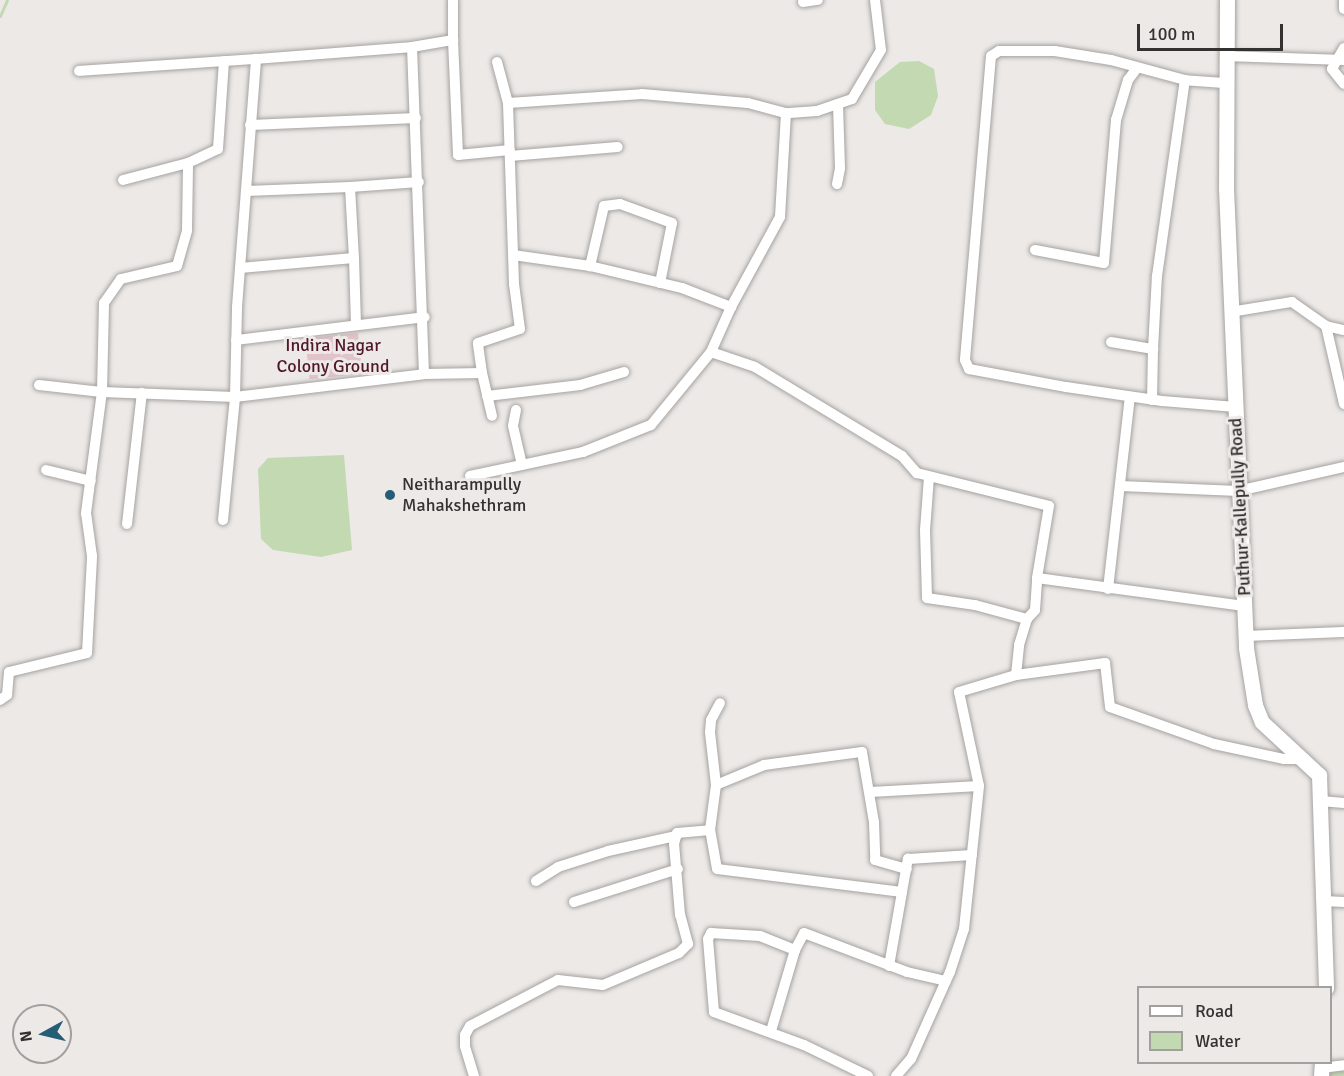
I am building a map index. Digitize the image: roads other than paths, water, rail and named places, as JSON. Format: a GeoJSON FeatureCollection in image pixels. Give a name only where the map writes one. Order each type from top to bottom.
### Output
{"type":"FeatureCollection","features":[{"type":"Feature","properties":{"kind":"main road","name":"Puthur-Kallepully Road"},"geometry":{"type":"LineString","coordinates":[[1227,0],[1224,83],[1230,312],[1245,636],[1255,705],[1262,723],[1305,759],[1319,776],[1322,801],[1326,986]]}},
{"type":"Feature","properties":{"kind":"street"},"geometry":{"type":"LineString","coordinates":[[453,0],[458,155],[618,147]]}},
{"type":"Feature","properties":{"kind":"street"},"geometry":{"type":"LineString","coordinates":[[803,2],[818,0]]}},
{"type":"Feature","properties":{"kind":"street"},"geometry":{"type":"LineString","coordinates":[[508,103],[624,98],[642,94],[748,103],[786,113],[817,111],[852,99],[881,50],[875,0]]}},
{"type":"Feature","properties":{"kind":"street"},"geometry":{"type":"LineString","coordinates":[[1344,0],[1344,9]]}},
{"type":"Feature","properties":{"kind":"street"},"geometry":{"type":"LineString","coordinates":[[79,70],[412,47],[453,40]]}},
{"type":"Feature","properties":{"kind":"street"},"geometry":{"type":"LineString","coordinates":[[412,47],[425,317],[424,374]]}},
{"type":"Feature","properties":{"kind":"street"},"geometry":{"type":"LineString","coordinates":[[1344,48],[1341,60],[1332,69],[1344,84]]}},
{"type":"Feature","properties":{"kind":"street"},"geometry":{"type":"LineString","coordinates":[[1224,83],[1185,80],[1055,51],[999,51],[991,56],[965,324],[965,360],[969,369],[1130,397],[1236,407]]}},
{"type":"Feature","properties":{"kind":"street"},"geometry":{"type":"LineString","coordinates":[[1225,56],[1341,60]]}},
{"type":"Feature","properties":{"kind":"street"},"geometry":{"type":"LineString","coordinates":[[223,520],[235,397],[240,268],[256,59]]}},
{"type":"Feature","properties":{"kind":"street"},"geometry":{"type":"LineString","coordinates":[[123,180],[188,163],[218,149],[224,61]]}},
{"type":"Feature","properties":{"kind":"street"},"geometry":{"type":"LineString","coordinates":[[492,416],[478,343],[520,328],[513,255],[508,103],[497,62]]}},
{"type":"Feature","properties":{"kind":"street"},"geometry":{"type":"LineString","coordinates":[[1035,250],[1104,263],[1116,120],[1128,80],[1137,68]]}},
{"type":"Feature","properties":{"kind":"street"},"geometry":{"type":"LineString","coordinates":[[1152,400],[1157,276],[1185,80]]}},
{"type":"Feature","properties":{"kind":"street"},"geometry":{"type":"LineString","coordinates":[[837,184],[840,168],[838,104]]}},
{"type":"Feature","properties":{"kind":"street"},"geometry":{"type":"LineString","coordinates":[[470,476],[583,452],[651,425],[711,352],[731,307],[780,217],[786,113]]}},
{"type":"Feature","properties":{"kind":"street"},"geometry":{"type":"LineString","coordinates":[[250,125],[416,118]]}},
{"type":"Feature","properties":{"kind":"street"},"geometry":{"type":"LineString","coordinates":[[0,700],[6,695],[9,672],[87,653],[92,556],[86,513],[102,392],[104,303],[121,279],[177,266],[187,230],[188,163]]}},
{"type":"Feature","properties":{"kind":"street"},"geometry":{"type":"LineString","coordinates":[[246,191],[419,182]]}},
{"type":"Feature","properties":{"kind":"street"},"geometry":{"type":"LineString","coordinates":[[350,187],[356,325]]}},
{"type":"Feature","properties":{"kind":"street"},"geometry":{"type":"LineString","coordinates":[[590,266],[604,206],[620,204],[672,223],[660,283]]}},
{"type":"Feature","properties":{"kind":"street"},"geometry":{"type":"LineString","coordinates":[[513,255],[590,266],[660,283],[731,307]]}},
{"type":"Feature","properties":{"kind":"street"},"geometry":{"type":"LineString","coordinates":[[240,268],[354,258]]}},
{"type":"Feature","properties":{"kind":"street"},"geometry":{"type":"LineString","coordinates":[[1230,312],[1292,302],[1326,326],[1344,330]]}},
{"type":"Feature","properties":{"kind":"street"},"geometry":{"type":"LineString","coordinates":[[236,340],[425,317]]}},
{"type":"Feature","properties":{"kind":"street"},"geometry":{"type":"LineString","coordinates":[[1326,326],[1344,404]]}},
{"type":"Feature","properties":{"kind":"street"},"geometry":{"type":"LineString","coordinates":[[1111,342],[1153,348]]}},
{"type":"Feature","properties":{"kind":"street"},"geometry":{"type":"LineString","coordinates":[[711,352],[755,367],[902,456],[917,474],[1049,506],[1037,578],[1035,610],[1027,619],[1016,675]]}},
{"type":"Feature","properties":{"kind":"street"},"geometry":{"type":"LineString","coordinates":[[487,396],[580,385],[624,372]]}},
{"type":"Feature","properties":{"kind":"street"},"geometry":{"type":"LineString","coordinates":[[39,385],[102,392],[235,397],[424,374],[482,373]]}},
{"type":"Feature","properties":{"kind":"street"},"geometry":{"type":"LineString","coordinates":[[128,524],[142,393]]}},
{"type":"Feature","properties":{"kind":"street"},"geometry":{"type":"LineString","coordinates":[[1108,589],[1130,397]]}},
{"type":"Feature","properties":{"kind":"street"},"geometry":{"type":"LineString","coordinates":[[516,410],[513,426],[522,465]]}},
{"type":"Feature","properties":{"kind":"street"},"geometry":{"type":"LineString","coordinates":[[1120,486],[1238,491],[1344,467]]}},
{"type":"Feature","properties":{"kind":"street"},"geometry":{"type":"LineString","coordinates":[[46,470],[91,481]]}},
{"type":"Feature","properties":{"kind":"street"},"geometry":{"type":"LineString","coordinates":[[930,477],[925,530],[927,598],[975,604],[1027,619]]}},
{"type":"Feature","properties":{"kind":"street"},"geometry":{"type":"LineString","coordinates":[[1037,578],[1244,606]]}},
{"type":"Feature","properties":{"kind":"street"},"geometry":{"type":"LineString","coordinates":[[1245,636],[1344,632]]}},
{"type":"Feature","properties":{"kind":"street"},"geometry":{"type":"LineString","coordinates":[[896,1076],[911,1059],[946,981],[964,929],[979,786],[959,692],[1016,675],[1105,663],[1110,707],[1214,744],[1284,759],[1305,759]]}},
{"type":"Feature","properties":{"kind":"street"},"geometry":{"type":"LineString","coordinates":[[720,702],[711,720],[710,732],[716,785],[710,830],[717,869],[902,892]]}},
{"type":"Feature","properties":{"kind":"street"},"geometry":{"type":"LineString","coordinates":[[716,785],[764,765],[862,752],[871,792],[875,860],[907,868]]}},
{"type":"Feature","properties":{"kind":"street"},"geometry":{"type":"LineString","coordinates":[[871,792],[979,786]]}},
{"type":"Feature","properties":{"kind":"street"},"geometry":{"type":"LineString","coordinates":[[1322,801],[1344,803]]}},
{"type":"Feature","properties":{"kind":"street"},"geometry":{"type":"LineString","coordinates":[[536,880],[558,867],[588,857],[710,830]]}},
{"type":"Feature","properties":{"kind":"street"},"geometry":{"type":"LineString","coordinates":[[474,1076],[465,1046],[465,1035],[470,1026],[558,980],[603,985],[680,953],[688,944],[680,915],[676,836]]}},
{"type":"Feature","properties":{"kind":"street"},"geometry":{"type":"LineString","coordinates":[[889,966],[908,859],[972,855]]}},
{"type":"Feature","properties":{"kind":"street"},"geometry":{"type":"LineString","coordinates":[[574,902],[678,869]]}},
{"type":"Feature","properties":{"kind":"street"},"geometry":{"type":"LineString","coordinates":[[1324,901],[1344,902]]}},
{"type":"Feature","properties":{"kind":"street"},"geometry":{"type":"LineString","coordinates":[[795,950],[750,935],[711,933],[708,939],[714,1012],[771,1031],[868,1076]]}},
{"type":"Feature","properties":{"kind":"street"},"geometry":{"type":"LineString","coordinates":[[771,1031],[795,950],[804,933],[889,966],[946,981]]}},
{"type":"Feature","properties":{"kind":"street"},"geometry":{"type":"LineString","coordinates":[[1322,1069],[1344,1065]]}},
{"type":"Feature","properties":{"kind":"water"},"geometry":{"type":"Polygon","coordinates":[[[919,61],[934,69],[938,96],[931,115],[909,129],[885,124],[875,110],[875,82],[900,62],[919,61]]]}},
{"type":"Feature","properties":{"kind":"water"},"geometry":{"type":"Polygon","coordinates":[[[344,455],[352,550],[321,557],[273,550],[261,539],[258,469],[268,458],[344,455]]]}},
{"type":"Feature","properties":{"kind":"waterway"},"geometry":{"type":"LineString","coordinates":[[0,16],[7,0]]}},
{"type":"Feature","properties":{"kind":"waterway"},"geometry":{"type":"LineString","coordinates":[[1331,1076],[1344,1074]]}},
{"type":"Feature","properties":{"kind":"place","name":"Neitharampully Mahakshethram"},"geometry":{"type":"Point","coordinates":[390,495]}},
{"type":"Feature","properties":{"kind":"park label","name":"Indira Nagar Colony Ground"},"geometry":{"type":"Point","coordinates":[333,356]}}]}
